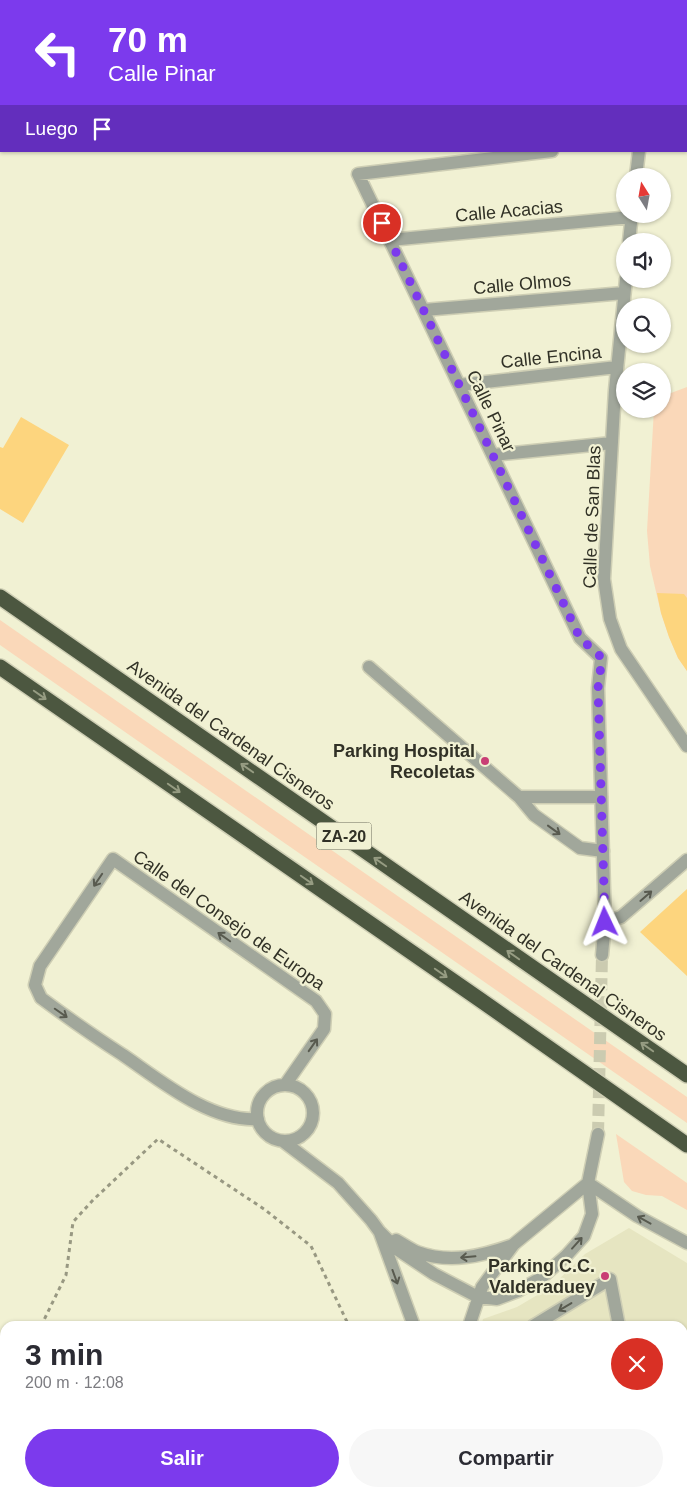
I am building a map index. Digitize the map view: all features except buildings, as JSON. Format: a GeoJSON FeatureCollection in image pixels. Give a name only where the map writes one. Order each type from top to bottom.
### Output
{"type":"FeatureCollection","features":[{"type":"Feature","properties":{"kind":"highway","name":"Avenida del Cardenal Cisneros"},"geometry":{"type":"LineString","coordinates":[[0,597],[687,1075]]}},
{"type":"Feature","properties":{"kind":"highway"},"geometry":{"type":"LineString","coordinates":[[0,668],[687,1145]]}},
{"type":"Feature","properties":{"kind":"street","name":"Calle Pinar"},"geometry":{"type":"LineString","coordinates":[[544,152],[358,174],[580,638],[602,658]]}},
{"type":"Feature","properties":{"kind":"street"},"geometry":{"type":"LineString","coordinates":[[637,168],[639,152]]}},
{"type":"Feature","properties":{"kind":"street","name":"Calle Acacias"},"geometry":{"type":"LineString","coordinates":[[390,240],[616,217]]}},
{"type":"Feature","properties":{"kind":"street","name":"Calle de San Blas"},"geometry":{"type":"LineString","coordinates":[[617,363],[625,288]]}},
{"type":"Feature","properties":{"kind":"street","name":"Calle Olmos"},"geometry":{"type":"LineString","coordinates":[[424,310],[624,293]]}},
{"type":"Feature","properties":{"kind":"street","name":"Calle Encina"},"geometry":{"type":"LineString","coordinates":[[459,385],[616,367]]}},
{"type":"Feature","properties":{"kind":"street","name":"Calle de San Blas"},"geometry":{"type":"LineString","coordinates":[[616,382],[604,579],[610,618],[621,649],[687,746]]}},
{"type":"Feature","properties":{"kind":"street"},"geometry":{"type":"LineString","coordinates":[[493,455],[612,443]]}},
{"type":"Feature","properties":{"kind":"street"},"geometry":{"type":"LineString","coordinates":[[602,955],[605,922],[598,688],[602,658],[621,649]]}},
{"type":"Feature","properties":{"kind":"street"},"geometry":{"type":"LineString","coordinates":[[369,667],[519,797],[534,815],[580,848],[603,851]]}},
{"type":"Feature","properties":{"kind":"street"},"geometry":{"type":"LineString","coordinates":[[519,797],[601,797]]}},
{"type":"Feature","properties":{"kind":"street","name":"Calle del Consejo de Europa"},"geometry":{"type":"LineString","coordinates":[[258,1119],[245,1120],[222,1114],[189,1100],[42,998],[35,985],[40,966],[113,859],[316,1001],[325,1014],[324,1029],[285,1085]]}},
{"type":"Feature","properties":{"kind":"street"},"geometry":{"type":"LineString","coordinates":[[605,922],[621,917],[687,860]]}},
{"type":"Feature","properties":{"kind":"street"},"geometry":{"type":"LineString","coordinates":[[285,1085],[295,1086],[306,1093],[313,1106],[314,1116],[305,1134],[297,1140],[284,1142],[275,1140],[267,1135],[261,1127],[257,1114],[261,1098],[267,1091],[276,1086],[285,1085]]}},
{"type":"Feature","properties":{"kind":"street"},"geometry":{"type":"LineString","coordinates":[[284,1142],[338,1183],[398,1250],[434,1274],[478,1296],[497,1299],[518,1291],[541,1278],[566,1256],[584,1236],[592,1214],[588,1183],[598,1134]]}},
{"type":"Feature","properties":{"kind":"street"},"geometry":{"type":"LineString","coordinates":[[588,1183],[637,1216],[687,1243]]}},
{"type":"Feature","properties":{"kind":"street"},"geometry":{"type":"LineString","coordinates":[[470,1321],[478,1296],[492,1272],[514,1244],[588,1183]]}},
{"type":"Feature","properties":{"kind":"street"},"geometry":{"type":"LineString","coordinates":[[379,1231],[418,1252],[443,1257],[466,1258],[490,1254],[514,1244]]}},
{"type":"Feature","properties":{"kind":"street"},"geometry":{"type":"LineString","coordinates":[[379,1231],[412,1321]]}},
{"type":"Feature","properties":{"kind":"street"},"geometry":{"type":"LineString","coordinates":[[541,1321],[610,1279],[618,1321]]}},
{"type":"Feature","properties":{"kind":"path"},"geometry":{"type":"LineString","coordinates":[[43,1321],[66,1275],[73,1222],[158,1139],[264,1209],[311,1246],[347,1321]]}},
{"type":"Feature","properties":{"kind":"shaded area"},"geometry":{"type":"Polygon","coordinates":[[[687,387],[687,671],[678,658],[661,613],[650,566],[647,531],[653,418],[671,418],[671,393],[687,387]]]}},
{"type":"Feature","properties":{"kind":"shaded area"},"geometry":{"type":"Polygon","coordinates":[[[0,620],[687,1097],[687,1123],[0,645],[0,620]]]}},
{"type":"Feature","properties":{"kind":"shaded area"},"geometry":{"type":"Polygon","coordinates":[[[616,1134],[687,1183],[687,1210],[662,1196],[646,1195],[632,1191],[624,1182],[616,1134]]]}},
{"type":"Feature","properties":{"kind":"shaded area"},"geometry":{"type":"Polygon","coordinates":[[[629,1228],[687,1263],[687,1321],[482,1321],[483,1319],[517,1307],[551,1287],[585,1254],[629,1228]]]}},
{"type":"Feature","properties":{"kind":"tunnel"},"geometry":{"type":"LineString","coordinates":[[598,1134],[602,955]]}},
{"type":"Feature","properties":{"kind":"place","name":"Parking Hospital Recoletas"},"geometry":{"type":"Point","coordinates":[485,761]}},
{"type":"Feature","properties":{"kind":"place","name":"Parking C.C. Valderaduey"},"geometry":{"type":"Point","coordinates":[605,1276]}},
{"type":"Feature","properties":{"kind":"route"},"geometry":{"type":"LineString","coordinates":[[382,223],[580,638],[602,658],[598,688],[605,922]]}}]}
